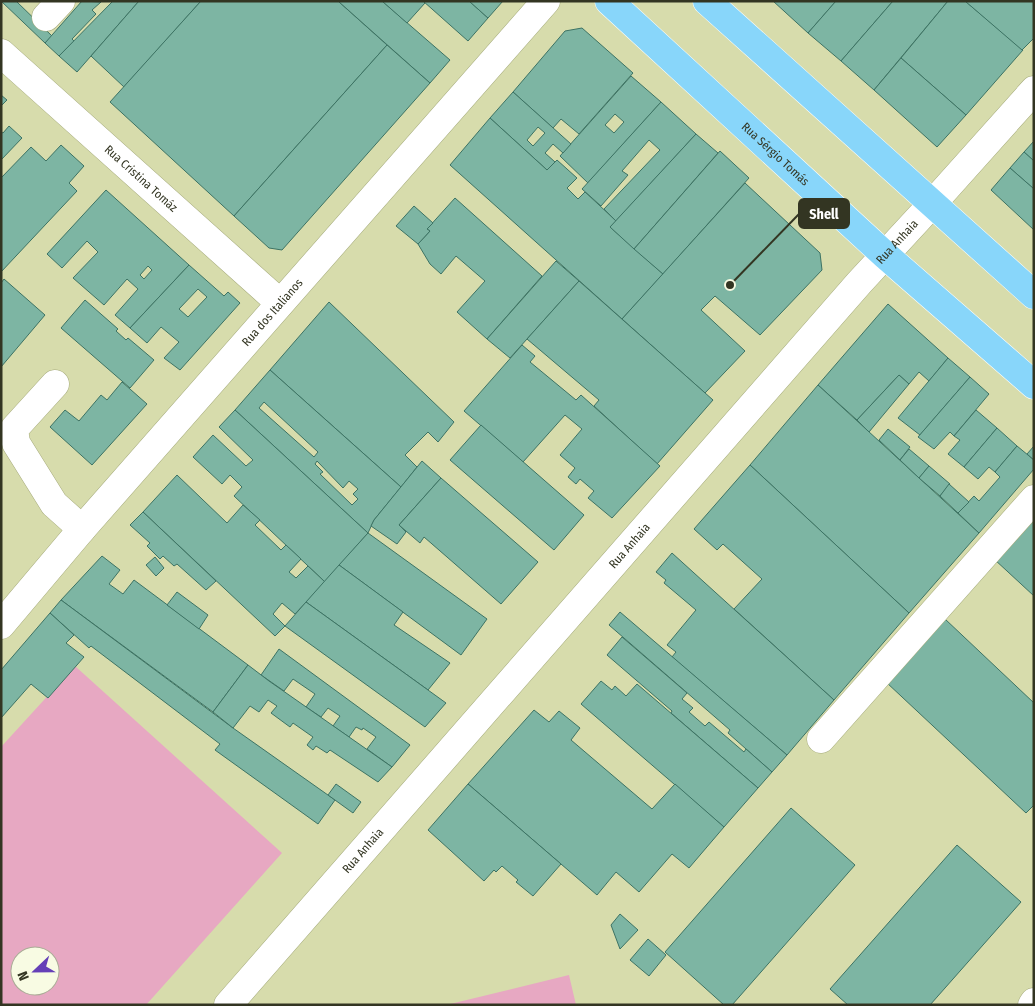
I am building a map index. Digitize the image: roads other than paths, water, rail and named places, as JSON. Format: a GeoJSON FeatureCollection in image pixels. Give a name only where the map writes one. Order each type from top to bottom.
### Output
{"type":"FeatureCollection","features":[{"type":"Feature","properties":{"kind":"main road","name":"Rua Sérgio Tomás"},"geometry":{"type":"LineString","coordinates":[[609,1],[885,255],[1034,385]]}},
{"type":"Feature","properties":{"kind":"main road"},"geometry":{"type":"LineString","coordinates":[[707,1],[1034,295]]}},
{"type":"Feature","properties":{"kind":"street","name":"Rua dos Italianos"},"geometry":{"type":"LineString","coordinates":[[1,625],[82,528],[546,1]]}},
{"type":"Feature","properties":{"kind":"street","name":"Rua Cristina Tomáz"},"geometry":{"type":"LineString","coordinates":[[1,53],[280,304]]}},
{"type":"Feature","properties":{"kind":"street","name":"Rua Anhaia"},"geometry":{"type":"LineString","coordinates":[[228,1005],[852,290],[1034,90]]}},
{"type":"Feature","properties":{"kind":"street"},"geometry":{"type":"LineString","coordinates":[[55,384],[14,429],[16,443],[54,504],[82,528]]}},
{"type":"Feature","properties":{"kind":"street"},"geometry":{"type":"LineString","coordinates":[[821,739],[1034,499]]}},
{"type":"Feature","properties":{"kind":"place","name":"Shell"},"geometry":{"type":"Point","coordinates":[730,285]}}]}
